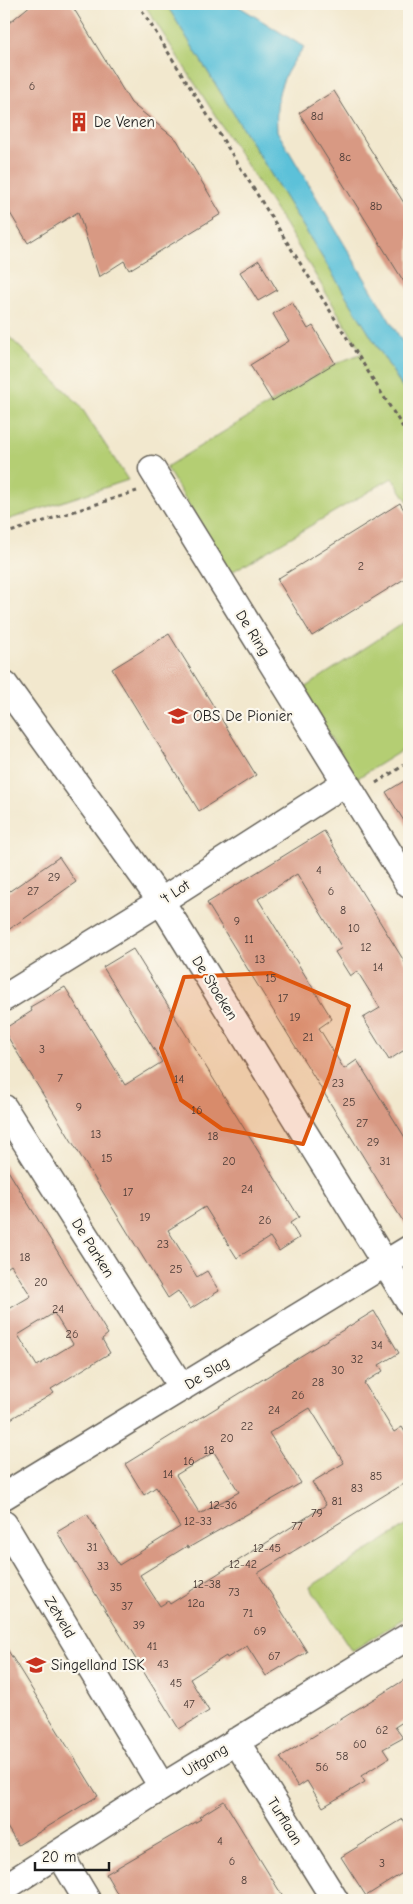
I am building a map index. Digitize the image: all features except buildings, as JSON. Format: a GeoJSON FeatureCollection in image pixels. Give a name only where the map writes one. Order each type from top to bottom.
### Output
{"type":"FeatureCollection","features":[{"type":"Feature","properties":{"kind":"street","name":"De Ring"},"geometry":{"type":"LineString","coordinates":[[157,476],[409,885]]}},
{"type":"Feature","properties":{"kind":"street","name":"De Stoeken"},"geometry":{"type":"LineString","coordinates":[[4,686],[161,901],[409,1302]]}},
{"type":"Feature","properties":{"kind":"street","name":"'t Lot"},"geometry":{"type":"LineString","coordinates":[[4,998],[161,901],[350,790]]}},
{"type":"Feature","properties":{"kind":"street","name":"De Parken"},"geometry":{"type":"LineString","coordinates":[[4,1108],[182,1388]]}},
{"type":"Feature","properties":{"kind":"street","name":"De Slag"},"geometry":{"type":"LineString","coordinates":[[4,1496],[409,1249]]}},
{"type":"Feature","properties":{"kind":"street","name":"Zetveld"},"geometry":{"type":"LineString","coordinates":[[4,1524],[162,1787]]}},
{"type":"Feature","properties":{"kind":"street","name":"Uitgang"},"geometry":{"type":"LineString","coordinates":[[4,1888],[162,1787],[409,1636]]}},
{"type":"Feature","properties":{"kind":"street","name":"Turflaan"},"geometry":{"type":"LineString","coordinates":[[236,1741],[335,1900]]}},
{"type":"Feature","properties":{"kind":"street"},"geometry":{"type":"LineString","coordinates":[[59,1854],[87,1900]]}},
{"type":"Feature","properties":{"kind":"path"},"geometry":{"type":"LineString","coordinates":[[138,4],[409,437]]}},
{"type":"Feature","properties":{"kind":"path"},"geometry":{"type":"LineString","coordinates":[[4,534],[157,476]]}},
{"type":"Feature","properties":{"kind":"path"},"geometry":{"type":"LineString","coordinates":[[350,790],[409,762]]}},
{"type":"Feature","properties":{"kind":"highlighted area"},"geometry":{"type":"Polygon","coordinates":[[[271,973],[349,1006],[330,1074],[303,1144],[222,1129],[181,1100],[161,1048],[184,977],[271,973]]]}},
{"type":"Feature","properties":{"kind":"green space"},"geometry":{"type":"Polygon","coordinates":[[[144,4],[166,4],[409,398],[409,503],[392,478],[230,573],[166,467],[333,365],[362,353],[286,226],[144,4]]]}},
{"type":"Feature","properties":{"kind":"green space"},"geometry":{"type":"Polygon","coordinates":[[[4,332],[79,404],[128,480],[4,521],[4,332]]]}},
{"type":"Feature","properties":{"kind":"green space"},"geometry":{"type":"Polygon","coordinates":[[[409,619],[409,746],[356,779],[301,690],[409,619]]]}},
{"type":"Feature","properties":{"kind":"green space"},"geometry":{"type":"Polygon","coordinates":[[[409,1524],[409,1615],[352,1651],[310,1587],[409,1524]]]}},
{"type":"Feature","properties":{"kind":"water"},"geometry":{"type":"Polygon","coordinates":[[[166,4],[235,4],[304,47],[281,86],[277,106],[277,131],[409,353],[409,398],[166,4]]]}},
{"type":"Feature","properties":{"kind":"place","name":"De Venen"},"geometry":{"type":"Point","coordinates":[79,122]}},
{"type":"Feature","properties":{"kind":"place","name":"OBS De Pionier"},"geometry":{"type":"Point","coordinates":[178,716]}},
{"type":"Feature","properties":{"kind":"place","name":"Singelland ISK"},"geometry":{"type":"Point","coordinates":[36,1665]}}]}
